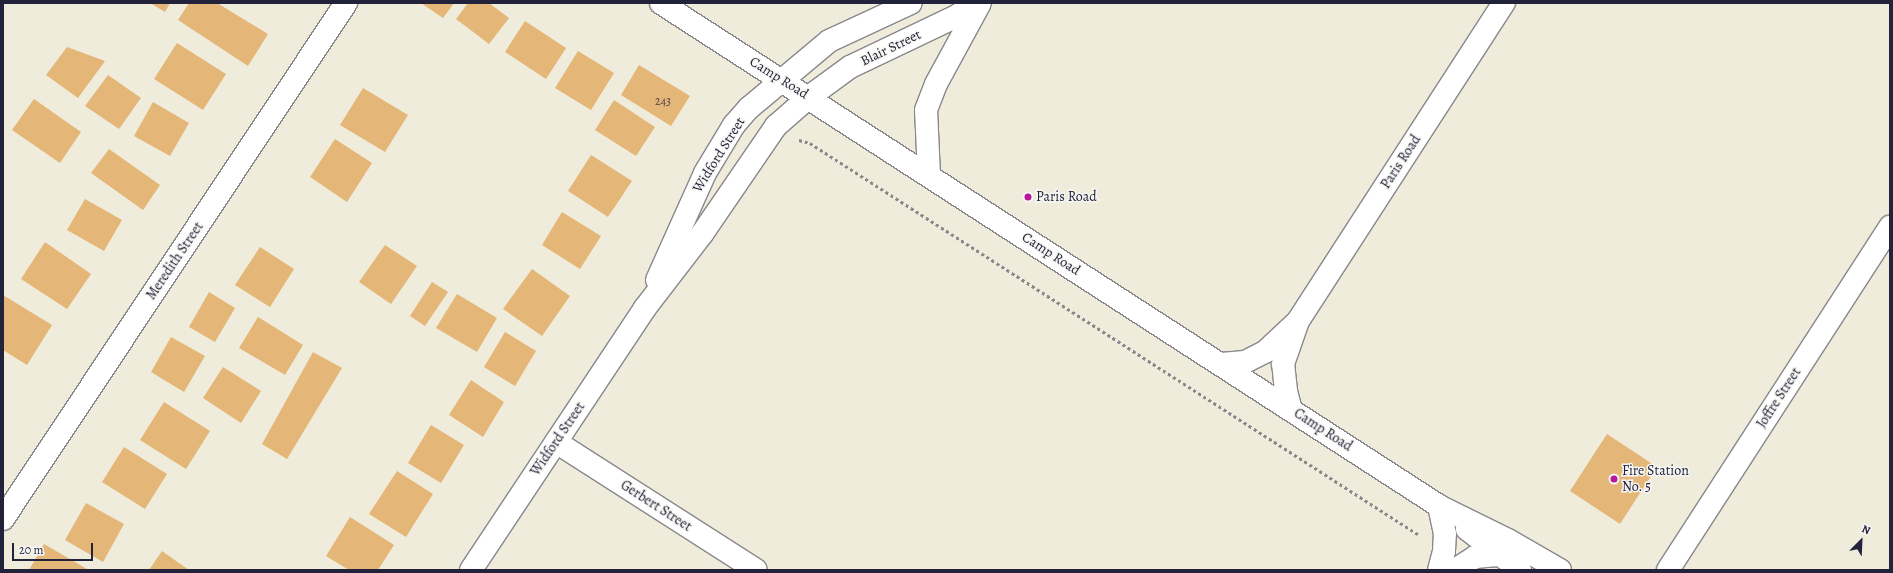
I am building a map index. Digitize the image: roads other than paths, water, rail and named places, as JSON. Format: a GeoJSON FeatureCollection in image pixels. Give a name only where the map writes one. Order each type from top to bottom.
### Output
{"type":"FeatureCollection","features":[{"type":"Feature","properties":{"kind":"street","name":"Meredith Street"},"geometry":{"type":"LineString","coordinates":[[3,519],[346,3]]}},
{"type":"Feature","properties":{"kind":"street","name":"Camp Road"},"geometry":{"type":"LineString","coordinates":[[661,3],[809,97],[1439,506],[1508,540],[1560,570]]}},
{"type":"Feature","properties":{"kind":"street"},"geometry":{"type":"LineString","coordinates":[[781,80],[829,41],[910,3]]}},
{"type":"Feature","properties":{"kind":"street","name":"Blair Street"},"geometry":{"type":"LineString","coordinates":[[809,97],[850,67],[957,16],[975,3]]}},
{"type":"Feature","properties":{"kind":"street"},"geometry":{"type":"LineString","coordinates":[[929,175],[926,110],[936,84],[980,3]]}},
{"type":"Feature","properties":{"kind":"street","name":"Paris Road"},"geometry":{"type":"LineString","coordinates":[[1291,410],[1286,391],[1283,364],[1298,321],[1504,3]]}},
{"type":"Feature","properties":{"kind":"street","name":"Widford Street"},"geometry":{"type":"LineString","coordinates":[[645,308],[704,173],[734,125],[749,108],[781,80]]}},
{"type":"Feature","properties":{"kind":"street","name":"Widford Street"},"geometry":{"type":"LineString","coordinates":[[471,570],[645,308],[702,234],[776,126],[809,97]]}},
{"type":"Feature","properties":{"kind":"street","name":"Joffre Street"},"geometry":{"type":"LineString","coordinates":[[1668,570],[1883,254],[1890,227]]}},
{"type":"Feature","properties":{"kind":"street","name":"Paris Road"},"geometry":{"type":"LineString","coordinates":[[1221,364],[1245,362],[1265,352],[1298,321]]}},
{"type":"Feature","properties":{"kind":"street","name":"Gerbert Street"},"geometry":{"type":"LineString","coordinates":[[556,442],[756,570]]}},
{"type":"Feature","properties":{"kind":"street","name":"Camp Road"},"geometry":{"type":"LineString","coordinates":[[1439,506],[1498,555],[1520,570]]}},
{"type":"Feature","properties":{"kind":"street"},"geometry":{"type":"LineString","coordinates":[[1439,506],[1445,534],[1442,561]]}},
{"type":"Feature","properties":{"kind":"street"},"geometry":{"type":"LineString","coordinates":[[1455,570],[1475,557],[1498,555]]}},
{"type":"Feature","properties":{"kind":"place","name":"Paris Road"},"geometry":{"type":"Point","coordinates":[1028,197]}},
{"type":"Feature","properties":{"kind":"place","name":"Fire Station No. 5"},"geometry":{"type":"Point","coordinates":[1614,479]}}]}
